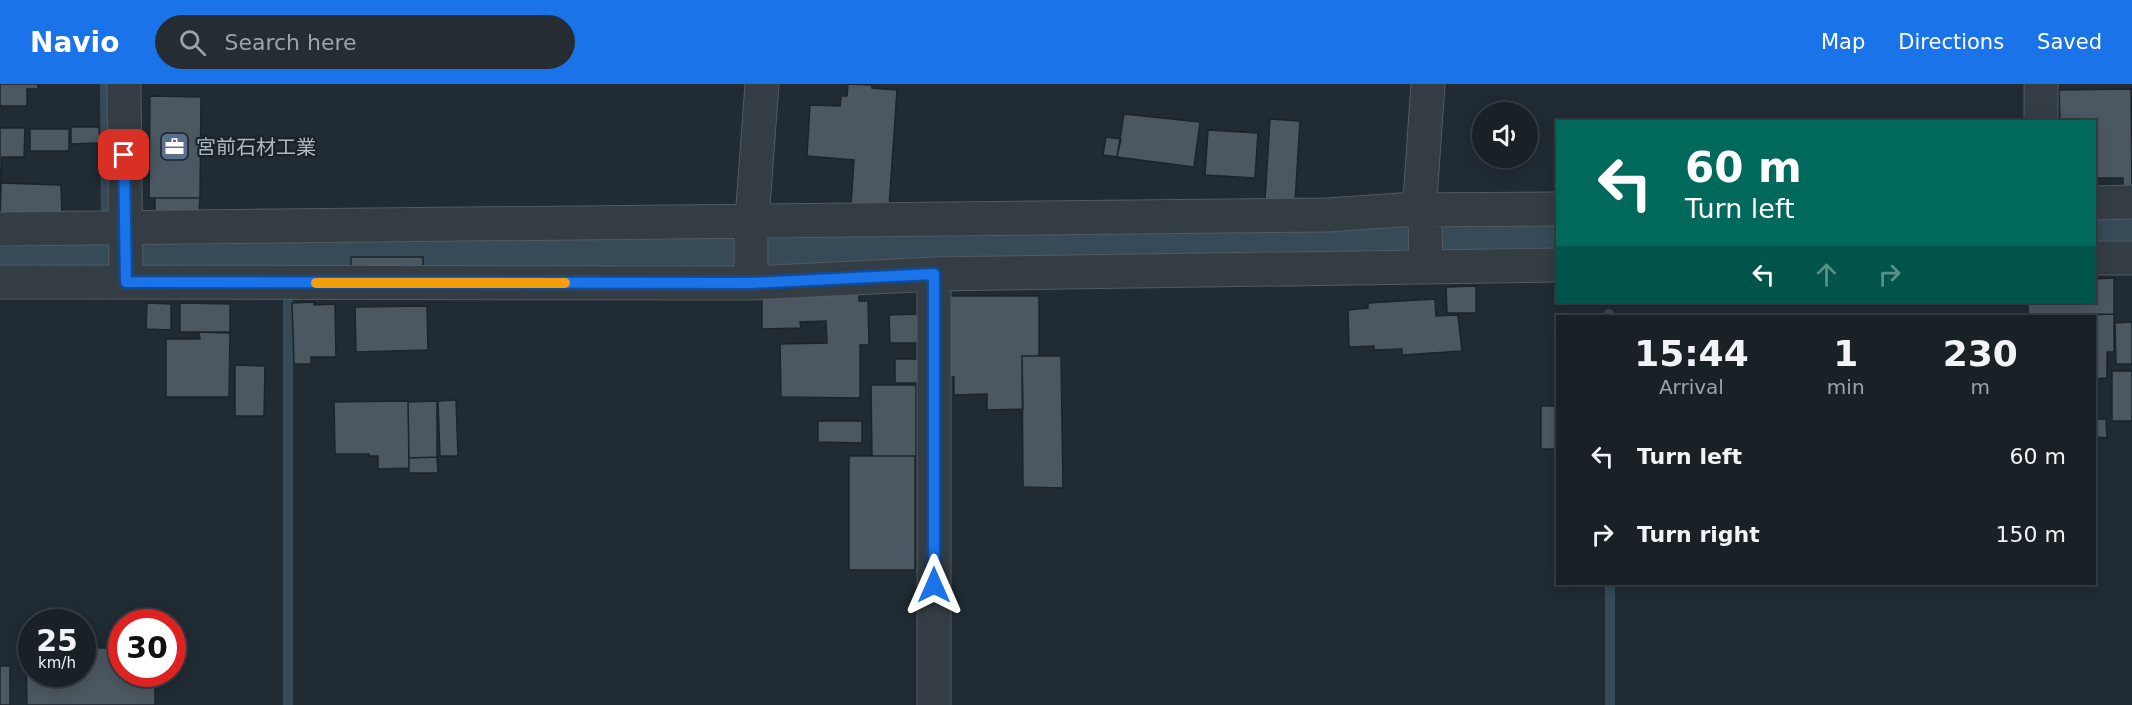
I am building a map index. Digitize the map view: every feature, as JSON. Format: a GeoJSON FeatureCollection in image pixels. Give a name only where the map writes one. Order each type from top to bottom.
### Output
{"type":"FeatureCollection","features":[{"type":"Feature","properties":{"kind":"street"},"geometry":{"type":"LineString","coordinates":[[118,242],[124,84]]}},
{"type":"Feature","properties":{"kind":"street"},"geometry":{"type":"LineString","coordinates":[[756,241],[762,84]]}},
{"type":"Feature","properties":{"kind":"street"},"geometry":{"type":"LineString","coordinates":[[1426,260],[1415,212],[1420,199],[1428,84]]}},
{"type":"Feature","properties":{"kind":"street"},"geometry":{"type":"LineString","coordinates":[[2041,84],[2041,120]]}},
{"type":"Feature","properties":{"kind":"street"},"geometry":{"type":"LineString","coordinates":[[2096,202],[2132,202]]}},
{"type":"Feature","properties":{"kind":"street"},"geometry":{"type":"LineString","coordinates":[[0,229],[118,242],[756,241],[1328,215],[1556,208]]}},
{"type":"Feature","properties":{"kind":"street"},"geometry":{"type":"LineString","coordinates":[[0,282],[118,242],[756,241],[934,274],[1426,260],[1556,265]]}},
{"type":"Feature","properties":{"kind":"street"},"geometry":{"type":"LineString","coordinates":[[2096,258],[2132,258]]}},
{"type":"Feature","properties":{"kind":"street"},"geometry":{"type":"LineString","coordinates":[[934,274],[934,705]]}},
{"type":"Feature","properties":{"kind":"building"},"geometry":{"type":"Polygon","coordinates":[[[0,84],[38,84],[38,89],[27,89],[27,106],[0,106],[0,84]]]}},
{"type":"Feature","properties":{"kind":"building"},"geometry":{"type":"Polygon","coordinates":[[[848,84],[872,85],[872,88],[897,90],[889,208],[851,206],[854,160],[807,156],[810,105],[840,106],[841,96],[847,96],[848,84]]]}},
{"type":"Feature","properties":{"kind":"building"},"geometry":{"type":"Polygon","coordinates":[[[2131,89],[2132,192],[2123,192],[2123,178],[2096,178],[2096,120],[2060,120],[2059,90],[2131,89]]]}},
{"type":"Feature","properties":{"kind":"building","name":"宮前石材工業"},"geometry":{"type":"Polygon","coordinates":[[[150,96],[201,97],[200,198],[149,198],[150,96]]]}},
{"type":"Feature","properties":{"kind":"building"},"geometry":{"type":"Polygon","coordinates":[[[1124,114],[1200,122],[1194,167],[1117,157],[1124,114]]]}},
{"type":"Feature","properties":{"kind":"building"},"geometry":{"type":"Polygon","coordinates":[[[1270,119],[1300,121],[1295,202],[1265,200],[1270,119]]]}},
{"type":"Feature","properties":{"kind":"building"},"geometry":{"type":"Polygon","coordinates":[[[71,127],[99,127],[100,143],[71,144],[71,127]]]}},
{"type":"Feature","properties":{"kind":"building"},"geometry":{"type":"Polygon","coordinates":[[[0,128],[25,128],[24,157],[2,157],[0,217],[0,128]]]}},
{"type":"Feature","properties":{"kind":"building"},"geometry":{"type":"Polygon","coordinates":[[[30,129],[69,129],[69,151],[30,151],[30,129]]]}},
{"type":"Feature","properties":{"kind":"building"},"geometry":{"type":"Polygon","coordinates":[[[1208,130],[1258,133],[1255,178],[1205,175],[1208,130]]]}},
{"type":"Feature","properties":{"kind":"building"},"geometry":{"type":"Polygon","coordinates":[[[1106,137],[1121,139],[1117,157],[1103,155],[1106,137]]]}},
{"type":"Feature","properties":{"kind":"building"},"geometry":{"type":"Polygon","coordinates":[[[1,183],[61,185],[62,217],[0,217],[1,183]]]}},
{"type":"Feature","properties":{"kind":"building"},"geometry":{"type":"Polygon","coordinates":[[[155,198],[200,198],[199,213],[155,212],[155,198]]]}},
{"type":"Feature","properties":{"kind":"building"},"geometry":{"type":"Polygon","coordinates":[[[351,257],[423,257],[423,275],[351,275],[351,257]]]}},
{"type":"Feature","properties":{"kind":"building"},"geometry":{"type":"Polygon","coordinates":[[[2114,278],[2114,314],[2028,315],[2028,303],[2096,303],[2096,279],[2114,278]]]}},
{"type":"Feature","properties":{"kind":"building"},"geometry":{"type":"Polygon","coordinates":[[[1476,286],[1476,313],[1447,313],[1446,287],[1476,286]]]}},
{"type":"Feature","properties":{"kind":"building"},"geometry":{"type":"Polygon","coordinates":[[[859,294],[859,301],[868,301],[869,345],[860,345],[860,398],[781,397],[780,344],[827,343],[826,321],[800,322],[801,328],[762,329],[762,295],[859,294]]]}},
{"type":"Feature","properties":{"kind":"building"},"geometry":{"type":"Polygon","coordinates":[[[949,296],[1039,296],[1039,356],[1022,356],[1023,409],[987,410],[987,394],[954,395],[954,377],[950,377],[949,296]]]}},
{"type":"Feature","properties":{"kind":"building"},"geometry":{"type":"Polygon","coordinates":[[[1435,299],[1436,316],[1458,315],[1462,351],[1402,355],[1402,349],[1374,350],[1374,346],[1349,347],[1348,310],[1368,308],[1368,303],[1435,299]]]}},
{"type":"Feature","properties":{"kind":"building"},"geometry":{"type":"Polygon","coordinates":[[[314,302],[314,305],[335,304],[336,357],[311,357],[311,364],[294,364],[292,303],[314,302]]]}},
{"type":"Feature","properties":{"kind":"building"},"geometry":{"type":"Polygon","coordinates":[[[147,303],[171,304],[171,330],[146,329],[147,303]]]}},
{"type":"Feature","properties":{"kind":"building"},"geometry":{"type":"Polygon","coordinates":[[[180,303],[230,304],[230,332],[180,332],[180,303]]]}},
{"type":"Feature","properties":{"kind":"building"},"geometry":{"type":"Polygon","coordinates":[[[427,306],[428,350],[356,352],[355,307],[427,306]]]}},
{"type":"Feature","properties":{"kind":"building"},"geometry":{"type":"Polygon","coordinates":[[[918,314],[919,343],[890,343],[889,315],[918,314]]]}},
{"type":"Feature","properties":{"kind":"building"},"geometry":{"type":"Polygon","coordinates":[[[2114,314],[2114,352],[2107,352],[2107,378],[2096,379],[2096,315],[2071,315],[2114,314]]]}},
{"type":"Feature","properties":{"kind":"building"},"geometry":{"type":"Polygon","coordinates":[[[2132,322],[2132,364],[2116,364],[2115,323],[2132,322]]]}},
{"type":"Feature","properties":{"kind":"building"},"geometry":{"type":"Polygon","coordinates":[[[199,332],[230,333],[229,397],[166,397],[166,339],[200,339],[199,332]]]}},
{"type":"Feature","properties":{"kind":"building"},"geometry":{"type":"Polygon","coordinates":[[[1022,356],[1061,356],[1063,488],[1023,487],[1022,356]]]}},
{"type":"Feature","properties":{"kind":"building"},"geometry":{"type":"Polygon","coordinates":[[[895,359],[922,359],[922,383],[895,383],[895,359]]]}},
{"type":"Feature","properties":{"kind":"building"},"geometry":{"type":"Polygon","coordinates":[[[235,365],[265,366],[264,416],[235,416],[235,365]]]}},
{"type":"Feature","properties":{"kind":"building"},"geometry":{"type":"Polygon","coordinates":[[[2112,371],[2132,371],[2132,421],[2112,421],[2112,371]]]}},
{"type":"Feature","properties":{"kind":"building"},"geometry":{"type":"Polygon","coordinates":[[[871,385],[916,385],[916,456],[872,456],[871,385]]]}},
{"type":"Feature","properties":{"kind":"building"},"geometry":{"type":"Polygon","coordinates":[[[456,400],[458,456],[440,456],[438,401],[456,400]]]}},
{"type":"Feature","properties":{"kind":"building"},"geometry":{"type":"Polygon","coordinates":[[[408,401],[409,468],[378,469],[378,456],[335,454],[334,402],[408,401]]]}},
{"type":"Feature","properties":{"kind":"building"},"geometry":{"type":"Polygon","coordinates":[[[437,401],[437,457],[409,458],[408,402],[437,401]]]}},
{"type":"Feature","properties":{"kind":"building"},"geometry":{"type":"Polygon","coordinates":[[[1541,406],[1556,406],[1556,449],[1541,449],[1541,406]]]}},
{"type":"Feature","properties":{"kind":"building"},"geometry":{"type":"Polygon","coordinates":[[[2096,419],[2106,419],[2107,438],[2096,437],[2096,419]]]}},
{"type":"Feature","properties":{"kind":"building"},"geometry":{"type":"Polygon","coordinates":[[[818,421],[862,421],[862,443],[818,442],[818,421]]]}},
{"type":"Feature","properties":{"kind":"building"},"geometry":{"type":"Polygon","coordinates":[[[849,456],[915,456],[915,570],[849,570],[849,456]]]}},
{"type":"Feature","properties":{"kind":"building"},"geometry":{"type":"Polygon","coordinates":[[[437,457],[438,473],[409,473],[409,458],[437,457]]]}},
{"type":"Feature","properties":{"kind":"building"},"geometry":{"type":"Polygon","coordinates":[[[96,648],[108,648],[108,687],[155,687],[155,705],[27,705],[27,687],[96,687],[96,648]]]}},
{"type":"Feature","properties":{"kind":"building"},"geometry":{"type":"Polygon","coordinates":[[[0,666],[10,666],[10,705],[0,705],[0,666]]]}},
{"type":"Feature","properties":{"kind":"waterway"},"geometry":{"type":"LineString","coordinates":[[105,84],[106,245]]}},
{"type":"Feature","properties":{"kind":"waterway"},"geometry":{"type":"LineString","coordinates":[[1403,237],[1404,213]]}},
{"type":"Feature","properties":{"kind":"waterway"},"geometry":{"type":"LineString","coordinates":[[2096,226],[2132,226]]}},
{"type":"Feature","properties":{"kind":"waterway"},"geometry":{"type":"LineString","coordinates":[[0,245],[613,242],[681,246],[1556,235]]}},
{"type":"Feature","properties":{"kind":"waterway"},"geometry":{"type":"LineString","coordinates":[[942,243],[942,254]]}},
{"type":"Feature","properties":{"kind":"waterway"},"geometry":{"type":"LineString","coordinates":[[287,244],[287,253]]}},
{"type":"Feature","properties":{"kind":"waterway"},"geometry":{"type":"LineString","coordinates":[[288,302],[288,705]]}},
{"type":"Feature","properties":{"kind":"waterway"},"geometry":{"type":"LineString","coordinates":[[1610,585],[1610,705]]}},
{"type":"Feature","properties":{"kind":"slow traffic"},"geometry":{"type":"LineString","coordinates":[[316,283],[565,283]]}},
{"type":"Feature","properties":{"kind":"place","name":"宮前石材工業"},"geometry":{"type":"Point","coordinates":[175,147]}},
{"type":"Feature","properties":{"kind":"route"},"geometry":{"type":"LineString","coordinates":[[124,155],[126,282],[751,283],[934,274],[934,585]]}}]}
